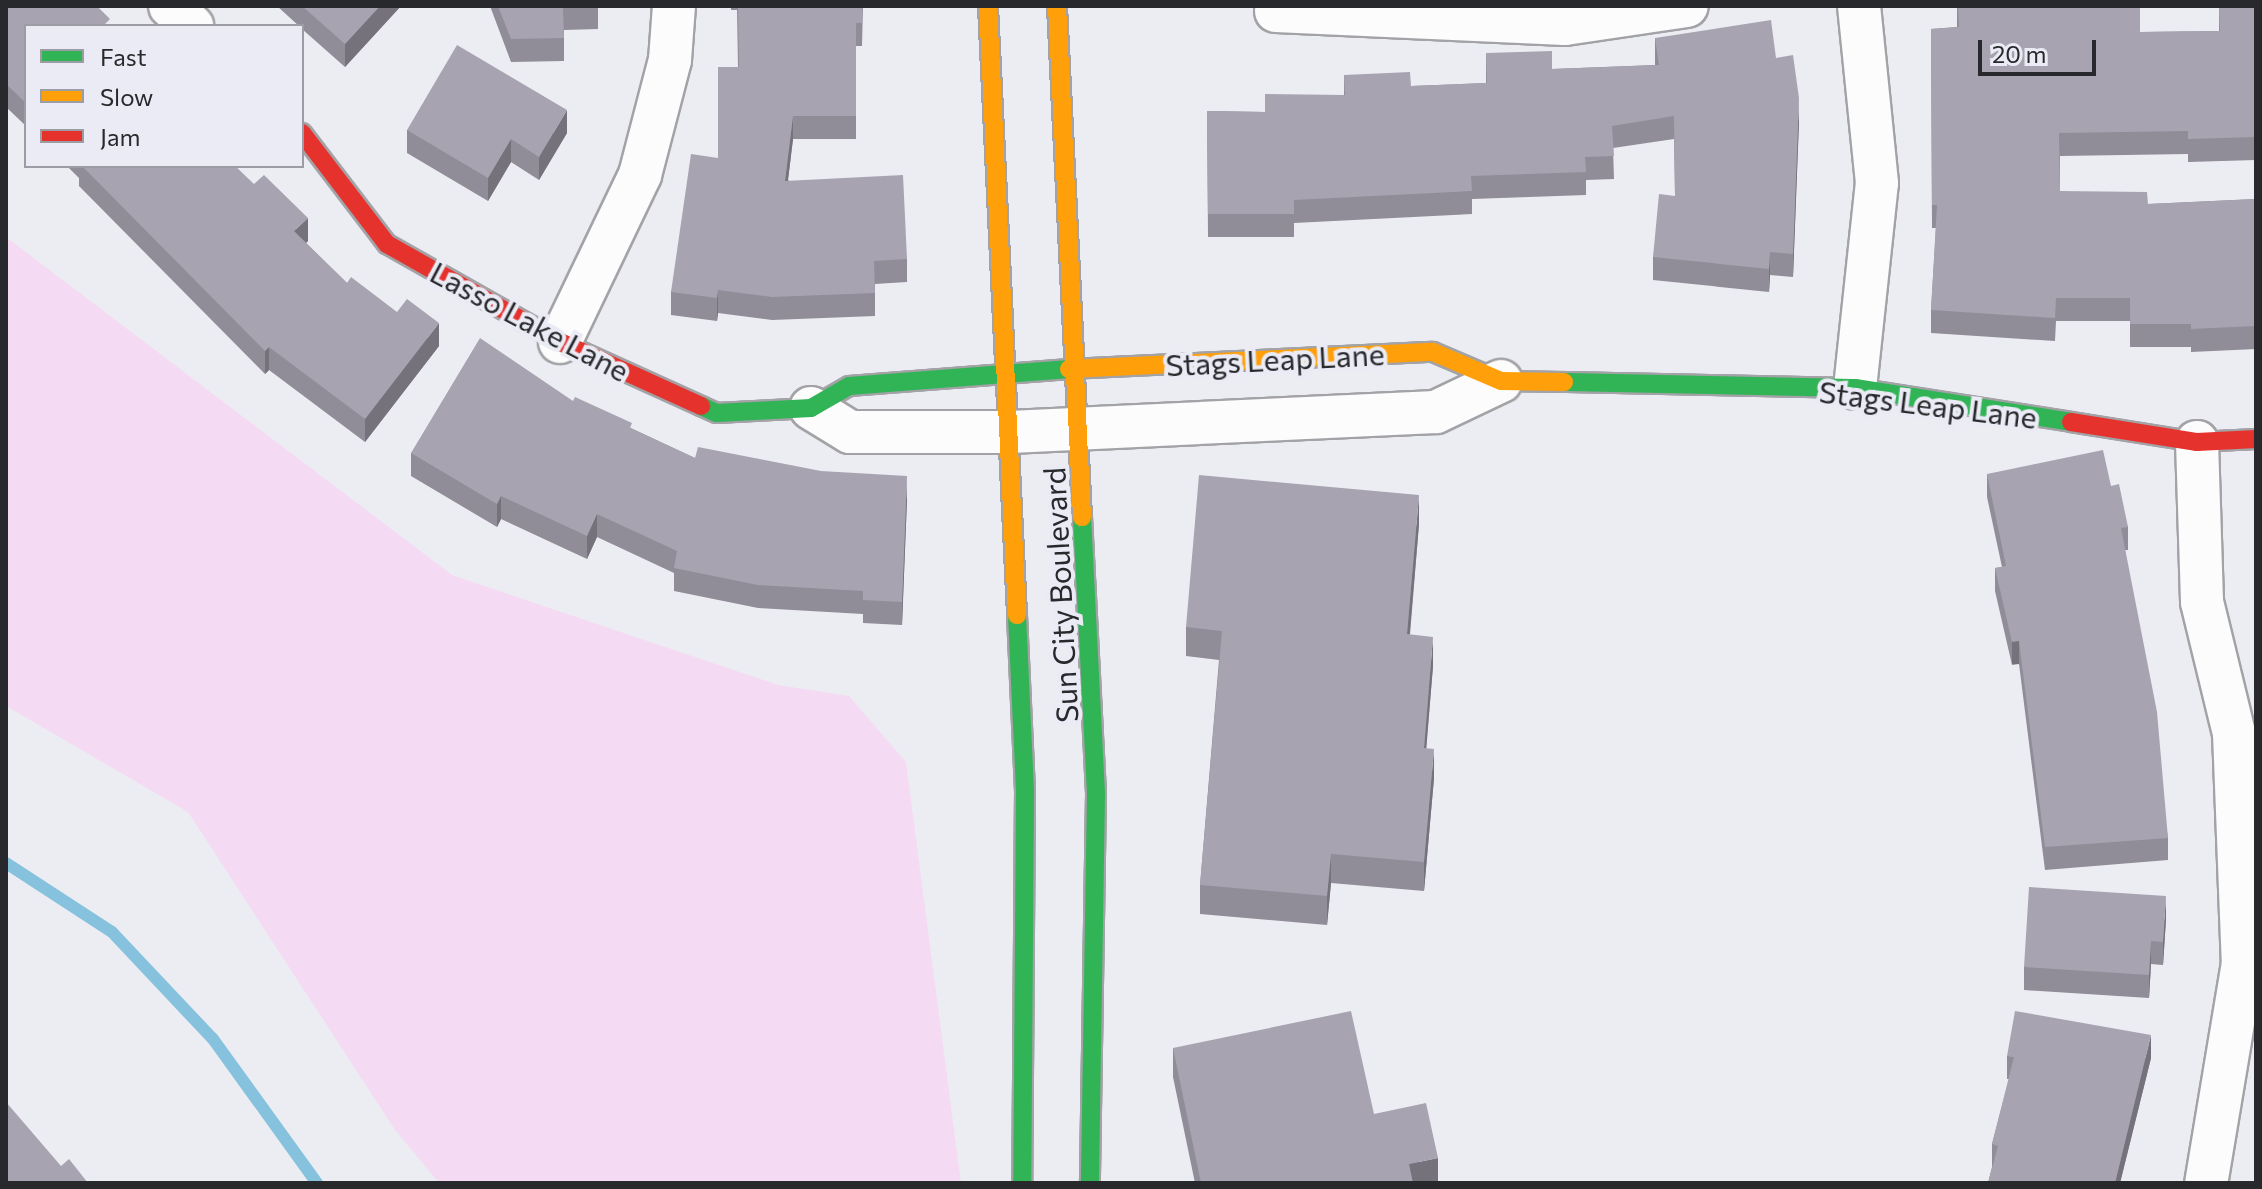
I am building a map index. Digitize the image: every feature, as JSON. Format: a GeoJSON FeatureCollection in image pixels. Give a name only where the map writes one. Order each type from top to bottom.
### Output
{"type":"FeatureCollection","features":[{"type":"Feature","properties":{"kind":"street"},"geometry":{"type":"LineString","coordinates":[[170,6],[190,24]]}},
{"type":"Feature","properties":{"kind":"street"},"geometry":{"type":"LineString","coordinates":[[560,342],[640,175],[670,60],[674,6]]}},
{"type":"Feature","properties":{"kind":"street","name":"Sun City Boulevard"},"geometry":{"type":"LineString","coordinates":[[988,6],[1007,371],[1045,430],[1096,794],[1090,1183]]}},
{"type":"Feature","properties":{"kind":"street","name":"Sun City Boulevard"},"geometry":{"type":"LineString","coordinates":[[1022,1183],[1025,791],[1045,430],[1077,368],[1057,6]]}},
{"type":"Feature","properties":{"kind":"street"},"geometry":{"type":"LineString","coordinates":[[1276,11],[1565,24],[1687,6]]}},
{"type":"Feature","properties":{"kind":"street"},"geometry":{"type":"LineString","coordinates":[[1855,388],[1877,183],[1859,6]]}},
{"type":"Feature","properties":{"kind":"street","name":"Lasso Lake Lane"},"geometry":{"type":"LineString","coordinates":[[304,136],[387,244],[560,342],[717,413],[811,408],[849,386],[1042,370]]}},
{"type":"Feature","properties":{"kind":"street","name":"Stags Leap Lane"},"geometry":{"type":"LineString","coordinates":[[1042,370],[1433,352],[1501,381],[1855,388],[2197,442],[2256,439]]}},
{"type":"Feature","properties":{"kind":"street","name":"Stags Leap Lane"},"geometry":{"type":"LineString","coordinates":[[1045,430],[1436,412],[1501,381]]}},
{"type":"Feature","properties":{"kind":"street"},"geometry":{"type":"LineString","coordinates":[[811,408],[850,432],[1045,430]]}},
{"type":"Feature","properties":{"kind":"street"},"geometry":{"type":"LineString","coordinates":[[2197,442],[2202,602],[2234,733],[2243,963],[2206,1183]]}},
{"type":"Feature","properties":{"kind":"shaded area"},"geometry":{"type":"Polygon","coordinates":[[[6,237],[452,575],[778,685],[849,696],[906,762],[961,1183],[439,1183],[395,1130],[188,812],[6,706],[6,237]]]}},
{"type":"Feature","properties":{"kind":"building"},"geometry":{"type":"Polygon","coordinates":[[[6,6],[97,6],[110,19],[105,24],[24,24],[24,101],[6,84],[6,6]]]}},
{"type":"Feature","properties":{"kind":"building"},"geometry":{"type":"Polygon","coordinates":[[[302,6],[380,6],[345,44],[302,6]]]}},
{"type":"Feature","properties":{"kind":"building"},"geometry":{"type":"Polygon","coordinates":[[[498,6],[594,6],[563,7],[564,38],[511,39],[498,6]]]}},
{"type":"Feature","properties":{"kind":"building"},"geometry":{"type":"Polygon","coordinates":[[[738,6],[862,6],[862,23],[856,23],[856,116],[793,116],[785,181],[903,175],[907,259],[874,261],[875,293],[772,297],[718,290],[717,298],[671,292],[691,154],[718,158],[718,67],[739,67],[738,6]]]}},
{"type":"Feature","properties":{"kind":"building"},"geometry":{"type":"Polygon","coordinates":[[[1958,6],[2140,6],[2140,32],[2220,31],[2219,7],[2256,6],[2256,137],[2188,139],[2188,131],[2059,133],[2060,191],[2147,192],[2148,204],[2256,199],[2256,326],[2191,329],[2191,324],[2130,324],[2130,298],[2056,298],[2055,318],[1931,310],[1937,205],[1932,205],[1931,29],[1959,27],[1958,6]]]}},
{"type":"Feature","properties":{"kind":"building"},"geometry":{"type":"Polygon","coordinates":[[[1771,20],[1776,58],[1793,55],[1799,98],[1793,254],[1770,252],[1769,269],[1653,257],[1659,194],[1675,196],[1674,116],[1612,126],[1614,156],[1585,157],[1586,172],[1471,176],[1472,191],[1294,200],[1294,214],[1208,214],[1207,111],[1265,112],[1265,94],[1345,95],[1344,75],[1410,72],[1411,86],[1487,83],[1486,53],[1552,51],[1552,69],[1659,65],[1655,38],[1771,20]]]}},
{"type":"Feature","properties":{"kind":"building"},"geometry":{"type":"Polygon","coordinates":[[[457,45],[567,110],[539,157],[511,139],[488,178],[407,130],[457,45]]]}},
{"type":"Feature","properties":{"kind":"building"},"geometry":{"type":"Polygon","coordinates":[[[84,168],[237,168],[254,184],[264,175],[308,218],[294,231],[347,283],[351,277],[397,312],[407,299],[439,323],[365,419],[269,347],[265,351],[84,168]]]}},
{"type":"Feature","properties":{"kind":"building"},"geometry":{"type":"Polygon","coordinates":[[[480,338],[573,401],[575,397],[632,423],[630,428],[695,458],[698,447],[821,471],[907,476],[902,602],[863,600],[863,591],[758,585],[674,568],[677,551],[597,514],[587,536],[501,496],[497,504],[411,453],[480,338]]]}},
{"type":"Feature","properties":{"kind":"building"},"geometry":{"type":"Polygon","coordinates":[[[2103,450],[2111,486],[2119,484],[2128,527],[2121,528],[2157,712],[2168,838],[2045,847],[2019,641],[2012,642],[1995,568],[2006,566],[1987,474],[2103,450]]]}},
{"type":"Feature","properties":{"kind":"building"},"geometry":{"type":"Polygon","coordinates":[[[1199,475],[1419,495],[1407,634],[1433,637],[1424,748],[1434,749],[1424,862],[1331,854],[1327,896],[1200,885],[1222,631],[1186,627],[1199,475]]]}},
{"type":"Feature","properties":{"kind":"building"},"geometry":{"type":"Polygon","coordinates":[[[2029,887],[2166,896],[2163,942],[2151,941],[2149,975],[2024,967],[2029,887]]]}},
{"type":"Feature","properties":{"kind":"building"},"geometry":{"type":"Polygon","coordinates":[[[1351,1011],[1374,1114],[1426,1103],[1438,1158],[1409,1164],[1413,1183],[1201,1183],[1173,1048],[1351,1011]]]}},
{"type":"Feature","properties":{"kind":"building"},"geometry":{"type":"Polygon","coordinates":[[[2015,1011],[2151,1035],[2115,1183],[1988,1183],[1998,1146],[1992,1144],[2014,1057],[2007,1056],[2015,1011]]]}},
{"type":"Feature","properties":{"kind":"building"},"geometry":{"type":"Polygon","coordinates":[[[6,1102],[61,1166],[69,1159],[88,1183],[6,1183],[6,1102]]]}},
{"type":"Feature","properties":{"kind":"waterway"},"geometry":{"type":"LineString","coordinates":[[6,863],[112,932],[213,1039],[317,1183]]}},
{"type":"Feature","properties":{"kind":"traffic: fast"},"geometry":{"type":"LineString","coordinates":[[701,406],[717,413],[811,408],[849,386],[1069,369]]}},
{"type":"Feature","properties":{"kind":"traffic: fast"},"geometry":{"type":"LineString","coordinates":[[1564,382],[1855,388],[2071,422]]}},
{"type":"Feature","properties":{"kind":"traffic: fast"},"geometry":{"type":"LineString","coordinates":[[1082,517],[1096,794],[1090,1183]]}},
{"type":"Feature","properties":{"kind":"traffic: fast"},"geometry":{"type":"LineString","coordinates":[[1017,615],[1025,791],[1022,1183]]}},
{"type":"Feature","properties":{"kind":"traffic: slow"},"geometry":{"type":"LineString","coordinates":[[988,6],[1017,615]]}},
{"type":"Feature","properties":{"kind":"traffic: slow"},"geometry":{"type":"LineString","coordinates":[[1057,6],[1082,517]]}},
{"type":"Feature","properties":{"kind":"traffic: slow"},"geometry":{"type":"LineString","coordinates":[[1069,369],[1433,352],[1501,381],[1564,382]]}},
{"type":"Feature","properties":{"kind":"traffic: jam"},"geometry":{"type":"LineString","coordinates":[[304,136],[387,244],[560,342],[701,406]]}},
{"type":"Feature","properties":{"kind":"traffic: jam"},"geometry":{"type":"LineString","coordinates":[[2071,422],[2197,442],[2256,439]]}}]}
